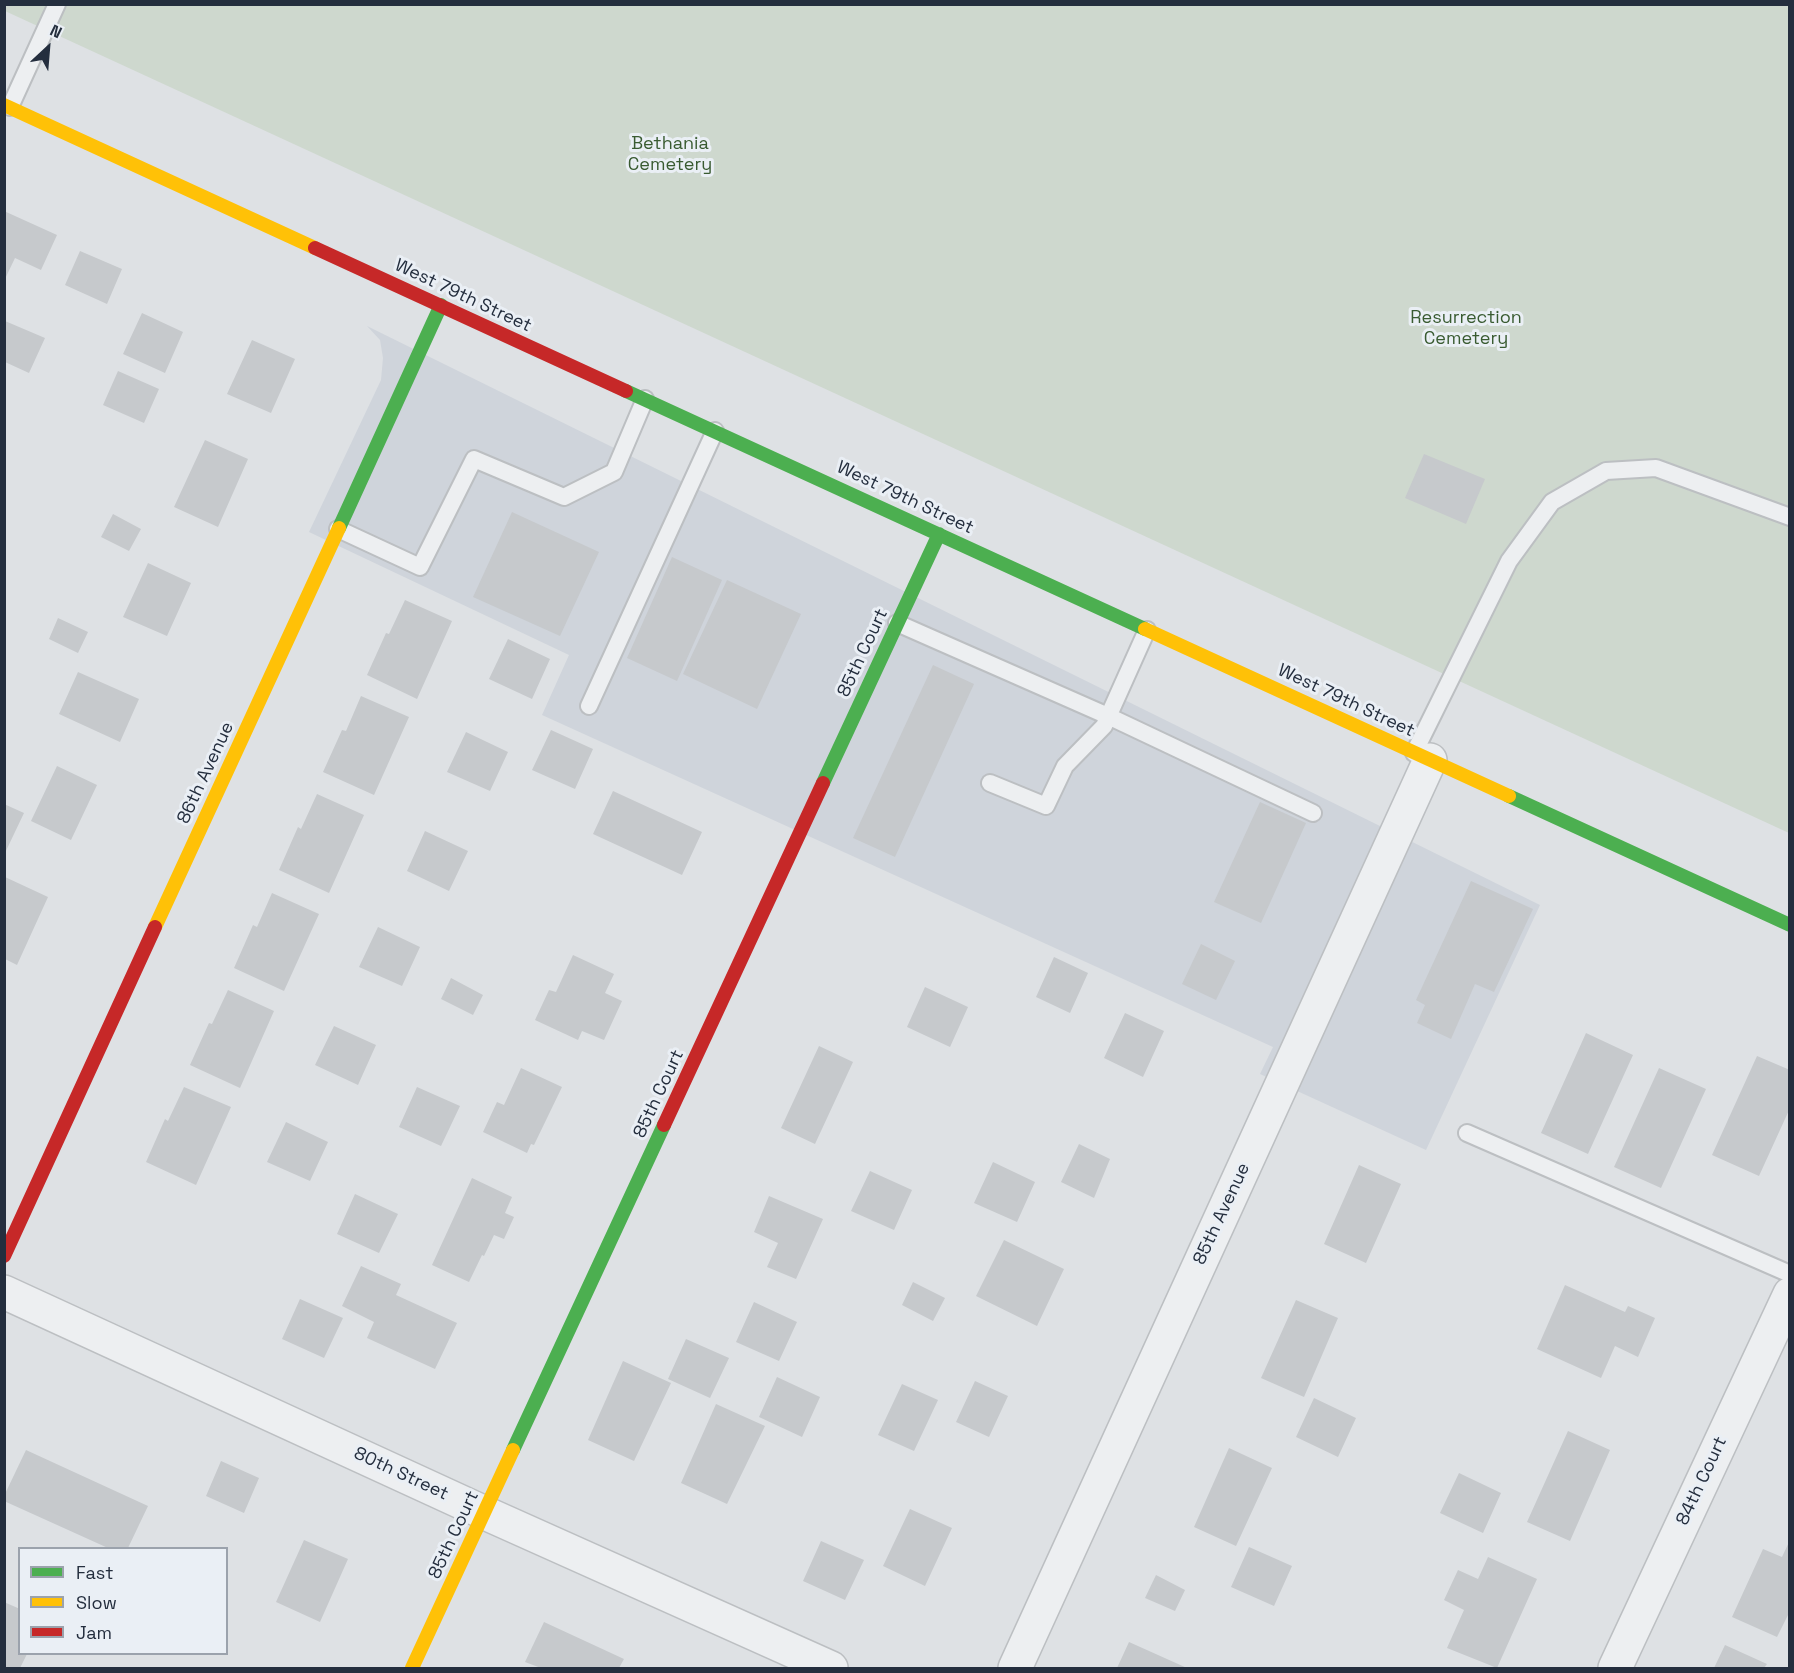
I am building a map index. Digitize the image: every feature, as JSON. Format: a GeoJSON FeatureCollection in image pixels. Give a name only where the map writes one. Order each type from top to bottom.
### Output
{"type":"FeatureCollection","features":[{"type":"Feature","properties":{"kind":"street","name":"West 79th Street"},"geometry":{"type":"LineString","coordinates":[[8,106],[1790,925]]}},
{"type":"Feature","properties":{"kind":"street","name":"86th Avenue"},"geometry":{"type":"LineString","coordinates":[[4,1256],[441,305]]}},
{"type":"Feature","properties":{"kind":"street","name":"85th Court"},"geometry":{"type":"LineString","coordinates":[[412,1668],[939,534]]}},
{"type":"Feature","properties":{"kind":"street","name":"85th Avenue"},"geometry":{"type":"LineString","coordinates":[[1015,1668],[1422,756]]}},
{"type":"Feature","properties":{"kind":"street","name":"80th Street"},"geometry":{"type":"LineString","coordinates":[[4,1292],[485,1513],[831,1668]]}},
{"type":"Feature","properties":{"kind":"street","name":"84th Court"},"geometry":{"type":"LineString","coordinates":[[1615,1668],[1786,1308]]}},
{"type":"Feature","properties":{"kind":"lane"},"geometry":{"type":"LineString","coordinates":[[8,106],[57,4]]}},
{"type":"Feature","properties":{"kind":"lane"},"geometry":{"type":"LineString","coordinates":[[338,529],[420,567],[474,459],[564,496],[614,472],[645,399]]}},
{"type":"Feature","properties":{"kind":"lane"},"geometry":{"type":"LineString","coordinates":[[589,706],[715,431]]}},
{"type":"Feature","properties":{"kind":"lane"},"geometry":{"type":"LineString","coordinates":[[1422,756],[1509,561],[1552,502],[1606,471],[1656,468],[1790,517]]}},
{"type":"Feature","properties":{"kind":"lane"},"geometry":{"type":"LineString","coordinates":[[897,623],[1108,716],[1313,813]]}},
{"type":"Feature","properties":{"kind":"lane"},"geometry":{"type":"LineString","coordinates":[[990,783],[1046,806],[1065,766],[1104,726],[1147,630]]}},
{"type":"Feature","properties":{"kind":"lane"},"geometry":{"type":"LineString","coordinates":[[1467,1133],[1790,1274]]}},
{"type":"Feature","properties":{"kind":"shaded area"},"geometry":{"type":"Polygon","coordinates":[[[367,326],[1540,905],[1426,1150],[1260,1074],[1273,1047],[542,715],[569,655],[309,532],[381,380],[383,358],[380,340],[367,326]]]}},
{"type":"Feature","properties":{"kind":"green space","name":"Resurrection Cemetery"},"geometry":{"type":"Polygon","coordinates":[[[5,4],[1789,5],[1789,833],[5,11],[5,4]]]}},
{"type":"Feature","properties":{"kind":"building"},"geometry":{"type":"Polygon","coordinates":[[[4,211],[57,235],[41,270],[15,258],[4,281],[4,211]]]}},
{"type":"Feature","properties":{"kind":"building"},"geometry":{"type":"Polygon","coordinates":[[[80,251],[122,269],[107,304],[65,285],[80,251]]]}},
{"type":"Feature","properties":{"kind":"building"},"geometry":{"type":"Polygon","coordinates":[[[142,313],[183,332],[165,373],[123,354],[142,313]]]}},
{"type":"Feature","properties":{"kind":"building"},"geometry":{"type":"Polygon","coordinates":[[[5,321],[45,338],[29,373],[5,362],[5,321]]]}},
{"type":"Feature","properties":{"kind":"building"},"geometry":{"type":"Polygon","coordinates":[[[252,340],[295,359],[271,413],[227,394],[252,340]]]}},
{"type":"Feature","properties":{"kind":"building"},"geometry":{"type":"Polygon","coordinates":[[[118,371],[159,389],[144,423],[103,405],[118,371]]]}},
{"type":"Feature","properties":{"kind":"building"},"geometry":{"type":"Polygon","coordinates":[[[205,440],[248,459],[218,527],[174,507],[205,440]]]}},
{"type":"Feature","properties":{"kind":"building"},"geometry":{"type":"Polygon","coordinates":[[[1424,454],[1485,479],[1466,524],[1405,498],[1424,454]]]}},
{"type":"Feature","properties":{"kind":"building"},"geometry":{"type":"Polygon","coordinates":[[[512,512],[599,552],[560,636],[473,597],[512,512]]]}},
{"type":"Feature","properties":{"kind":"building"},"geometry":{"type":"Polygon","coordinates":[[[113,514],[141,529],[129,551],[101,537],[113,514]]]}},
{"type":"Feature","properties":{"kind":"building"},"geometry":{"type":"Polygon","coordinates":[[[672,557],[722,580],[677,681],[627,658],[672,557]]]}},
{"type":"Feature","properties":{"kind":"building"},"geometry":{"type":"Polygon","coordinates":[[[148,563],[191,583],[167,636],[123,617],[148,563]]]}},
{"type":"Feature","properties":{"kind":"building"},"geometry":{"type":"Polygon","coordinates":[[[727,580],[801,614],[757,709],[683,674],[727,580]]]}},
{"type":"Feature","properties":{"kind":"building"},"geometry":{"type":"Polygon","coordinates":[[[405,600],[452,621],[417,699],[367,675],[386,633],[389,634],[405,600]]]}},
{"type":"Feature","properties":{"kind":"building"},"geometry":{"type":"Polygon","coordinates":[[[58,618],[88,632],[78,653],[49,639],[58,618]]]}},
{"type":"Feature","properties":{"kind":"building"},"geometry":{"type":"Polygon","coordinates":[[[508,639],[550,659],[532,699],[489,679],[508,639]]]}},
{"type":"Feature","properties":{"kind":"building"},"geometry":{"type":"Polygon","coordinates":[[[933,665],[974,684],[895,857],[853,838],[933,665]]]}},
{"type":"Feature","properties":{"kind":"building"},"geometry":{"type":"Polygon","coordinates":[[[78,672],[139,699],[120,742],[59,714],[78,672]]]}},
{"type":"Feature","properties":{"kind":"building"},"geometry":{"type":"Polygon","coordinates":[[[361,696],[409,717],[374,795],[323,772],[342,730],[346,731],[361,696]]]}},
{"type":"Feature","properties":{"kind":"building"},"geometry":{"type":"Polygon","coordinates":[[[551,730],[593,749],[575,789],[532,770],[551,730]]]}},
{"type":"Feature","properties":{"kind":"building"},"geometry":{"type":"Polygon","coordinates":[[[466,732],[508,752],[490,791],[447,772],[466,732]]]}},
{"type":"Feature","properties":{"kind":"building"},"geometry":{"type":"Polygon","coordinates":[[[57,766],[97,785],[71,840],[31,821],[57,766]]]}},
{"type":"Feature","properties":{"kind":"building"},"geometry":{"type":"Polygon","coordinates":[[[613,791],[702,832],[682,875],[593,834],[613,791]]]}},
{"type":"Feature","properties":{"kind":"building"},"geometry":{"type":"Polygon","coordinates":[[[317,794],[364,815],[329,893],[279,870],[298,827],[301,829],[317,794]]]}},
{"type":"Feature","properties":{"kind":"building"},"geometry":{"type":"Polygon","coordinates":[[[1260,802],[1306,823],[1261,923],[1214,902],[1260,802]]]}},
{"type":"Feature","properties":{"kind":"building"},"geometry":{"type":"Polygon","coordinates":[[[4,804],[24,813],[4,855],[4,804]]]}},
{"type":"Feature","properties":{"kind":"building"},"geometry":{"type":"Polygon","coordinates":[[[425,831],[468,851],[449,891],[407,871],[425,831]]]}},
{"type":"Feature","properties":{"kind":"building"},"geometry":{"type":"Polygon","coordinates":[[[5,877],[48,897],[17,965],[5,959],[5,877]]]}},
{"type":"Feature","properties":{"kind":"building"},"geometry":{"type":"Polygon","coordinates":[[[1471,881],[1533,909],[1494,992],[1475,984],[1451,1039],[1417,1023],[1425,1005],[1416,1000],[1471,881]]]}},
{"type":"Feature","properties":{"kind":"building"},"geometry":{"type":"Polygon","coordinates":[[[272,893],[319,914],[284,991],[234,968],[253,925],[257,927],[272,893]]]}},
{"type":"Feature","properties":{"kind":"building"},"geometry":{"type":"Polygon","coordinates":[[[378,927],[420,947],[402,986],[359,967],[378,927]]]}},
{"type":"Feature","properties":{"kind":"building"},"geometry":{"type":"Polygon","coordinates":[[[1201,944],[1235,961],[1216,1000],[1182,984],[1201,944]]]}},
{"type":"Feature","properties":{"kind":"building"},"geometry":{"type":"Polygon","coordinates":[[[573,955],[614,974],[605,993],[622,1001],[604,1040],[582,1031],[578,1040],[535,1020],[549,990],[556,992],[573,955]]]}},
{"type":"Feature","properties":{"kind":"building"},"geometry":{"type":"Polygon","coordinates":[[[1054,957],[1088,973],[1070,1013],[1036,997],[1054,957]]]}},
{"type":"Feature","properties":{"kind":"building"},"geometry":{"type":"Polygon","coordinates":[[[451,978],[483,995],[473,1015],[441,999],[451,978]]]}},
{"type":"Feature","properties":{"kind":"building"},"geometry":{"type":"Polygon","coordinates":[[[925,987],[968,1007],[950,1047],[907,1027],[925,987]]]}},
{"type":"Feature","properties":{"kind":"building"},"geometry":{"type":"Polygon","coordinates":[[[228,990],[274,1011],[240,1088],[190,1065],[209,1023],[212,1024],[228,990]]]}},
{"type":"Feature","properties":{"kind":"building"},"geometry":{"type":"Polygon","coordinates":[[[1125,1013],[1164,1031],[1143,1077],[1104,1058],[1125,1013]]]}},
{"type":"Feature","properties":{"kind":"building"},"geometry":{"type":"Polygon","coordinates":[[[334,1026],[376,1045],[358,1085],[315,1065],[334,1026]]]}},
{"type":"Feature","properties":{"kind":"building"},"geometry":{"type":"Polygon","coordinates":[[[1586,1033],[1633,1055],[1588,1154],[1541,1133],[1586,1033]]]}},
{"type":"Feature","properties":{"kind":"building"},"geometry":{"type":"Polygon","coordinates":[[[819,1046],[853,1062],[815,1144],[781,1128],[819,1046]]]}},
{"type":"Feature","properties":{"kind":"building"},"geometry":{"type":"Polygon","coordinates":[[[1757,1056],[1790,1070],[1790,1108],[1759,1176],[1712,1155],[1757,1056]]]}},
{"type":"Feature","properties":{"kind":"building"},"geometry":{"type":"Polygon","coordinates":[[[521,1068],[562,1087],[534,1145],[531,1144],[527,1153],[483,1132],[497,1102],[504,1105],[521,1068]]]}},
{"type":"Feature","properties":{"kind":"building"},"geometry":{"type":"Polygon","coordinates":[[[1659,1068],[1706,1089],[1661,1188],[1614,1167],[1659,1068]]]}},
{"type":"Feature","properties":{"kind":"building"},"geometry":{"type":"Polygon","coordinates":[[[184,1087],[231,1107],[196,1185],[146,1162],[165,1119],[168,1121],[184,1087]]]}},
{"type":"Feature","properties":{"kind":"building"},"geometry":{"type":"Polygon","coordinates":[[[417,1087],[460,1106],[441,1146],[399,1127],[417,1087]]]}},
{"type":"Feature","properties":{"kind":"building"},"geometry":{"type":"Polygon","coordinates":[[[286,1122],[328,1142],[310,1181],[267,1162],[286,1122]]]}},
{"type":"Feature","properties":{"kind":"building"},"geometry":{"type":"Polygon","coordinates":[[[1079,1144],[1110,1159],[1094,1198],[1061,1182],[1079,1144]]]}},
{"type":"Feature","properties":{"kind":"building"},"geometry":{"type":"Polygon","coordinates":[[[993,1162],[1035,1182],[1017,1222],[974,1203],[993,1162]]]}},
{"type":"Feature","properties":{"kind":"building"},"geometry":{"type":"Polygon","coordinates":[[[1359,1165],[1401,1184],[1366,1263],[1324,1244],[1359,1165]]]}},
{"type":"Feature","properties":{"kind":"building"},"geometry":{"type":"Polygon","coordinates":[[[870,1171],[912,1190],[894,1230],[851,1211],[870,1171]]]}},
{"type":"Feature","properties":{"kind":"building"},"geometry":{"type":"Polygon","coordinates":[[[472,1178],[512,1197],[505,1213],[514,1217],[504,1239],[494,1235],[469,1282],[432,1265],[472,1178]]]}},
{"type":"Feature","properties":{"kind":"building"},"geometry":{"type":"Polygon","coordinates":[[[355,1194],[398,1214],[379,1253],[337,1234],[355,1194]]]}},
{"type":"Feature","properties":{"kind":"building"},"geometry":{"type":"Polygon","coordinates":[[[769,1196],[823,1219],[796,1279],[767,1267],[778,1243],[754,1232],[769,1196]]]}},
{"type":"Feature","properties":{"kind":"building"},"geometry":{"type":"Polygon","coordinates":[[[1004,1240],[1064,1269],[1037,1326],[976,1296],[1004,1240]]]}},
{"type":"Feature","properties":{"kind":"building"},"geometry":{"type":"Polygon","coordinates":[[[361,1266],[401,1284],[396,1295],[457,1323],[435,1369],[367,1338],[374,1322],[342,1306],[361,1266]]]}},
{"type":"Feature","properties":{"kind":"building"},"geometry":{"type":"Polygon","coordinates":[[[913,1282],[945,1298],[933,1321],[902,1305],[913,1282]]]}},
{"type":"Feature","properties":{"kind":"building"},"geometry":{"type":"Polygon","coordinates":[[[1565,1285],[1625,1312],[1628,1306],[1655,1318],[1638,1357],[1615,1346],[1601,1378],[1537,1349],[1565,1285]]]}},
{"type":"Feature","properties":{"kind":"building"},"geometry":{"type":"Polygon","coordinates":[[[300,1299],[343,1318],[324,1358],[282,1339],[300,1299]]]}},
{"type":"Feature","properties":{"kind":"building"},"geometry":{"type":"Polygon","coordinates":[[[1296,1300],[1338,1318],[1304,1397],[1261,1378],[1296,1300]]]}},
{"type":"Feature","properties":{"kind":"building"},"geometry":{"type":"Polygon","coordinates":[[[754,1302],[797,1322],[779,1361],[736,1342],[754,1302]]]}},
{"type":"Feature","properties":{"kind":"building"},"geometry":{"type":"Polygon","coordinates":[[[686,1339],[729,1358],[710,1398],[668,1379],[686,1339]]]}},
{"type":"Feature","properties":{"kind":"building"},"geometry":{"type":"Polygon","coordinates":[[[623,1361],[671,1383],[634,1461],[588,1440],[623,1361]]]}},
{"type":"Feature","properties":{"kind":"building"},"geometry":{"type":"Polygon","coordinates":[[[777,1377],[820,1397],[802,1437],[759,1417],[777,1377]]]}},
{"type":"Feature","properties":{"kind":"building"},"geometry":{"type":"Polygon","coordinates":[[[975,1381],[1008,1396],[989,1437],[956,1422],[975,1381]]]}},
{"type":"Feature","properties":{"kind":"building"},"geometry":{"type":"Polygon","coordinates":[[[902,1384],[938,1400],[914,1451],[878,1435],[902,1384]]]}},
{"type":"Feature","properties":{"kind":"building"},"geometry":{"type":"Polygon","coordinates":[[[1314,1398],[1356,1418],[1338,1457],[1296,1437],[1314,1398]]]}},
{"type":"Feature","properties":{"kind":"building"},"geometry":{"type":"Polygon","coordinates":[[[716,1404],[765,1426],[727,1504],[681,1483],[716,1404]]]}},
{"type":"Feature","properties":{"kind":"building"},"geometry":{"type":"Polygon","coordinates":[[[1568,1431],[1610,1450],[1570,1541],[1527,1522],[1568,1431]]]}},
{"type":"Feature","properties":{"kind":"building"},"geometry":{"type":"Polygon","coordinates":[[[1229,1448],[1272,1468],[1236,1546],[1194,1527],[1229,1448]]]}},
{"type":"Feature","properties":{"kind":"building"},"geometry":{"type":"Polygon","coordinates":[[[26,1450],[148,1506],[128,1547],[106,1547],[4,1501],[4,1496],[26,1450]]]}},
{"type":"Feature","properties":{"kind":"building"},"geometry":{"type":"Polygon","coordinates":[[[221,1461],[259,1478],[244,1513],[206,1496],[221,1461]]]}},
{"type":"Feature","properties":{"kind":"building"},"geometry":{"type":"Polygon","coordinates":[[[1459,1473],[1501,1493],[1483,1533],[1440,1513],[1459,1473]]]}},
{"type":"Feature","properties":{"kind":"building"},"geometry":{"type":"Polygon","coordinates":[[[910,1509],[952,1528],[925,1586],[883,1566],[910,1509]]]}},
{"type":"Feature","properties":{"kind":"building"},"geometry":{"type":"Polygon","coordinates":[[[304,1540],[348,1559],[320,1622],[276,1602],[304,1540]]]}},
{"type":"Feature","properties":{"kind":"building"},"geometry":{"type":"Polygon","coordinates":[[[1790,1540],[1790,1611],[1777,1637],[1732,1617],[1763,1549],[1782,1557],[1790,1540]]]}},
{"type":"Feature","properties":{"kind":"building"},"geometry":{"type":"Polygon","coordinates":[[[821,1541],[864,1560],[845,1600],[803,1581],[821,1541]]]}},
{"type":"Feature","properties":{"kind":"building"},"geometry":{"type":"Polygon","coordinates":[[[1249,1547],[1292,1566],[1274,1606],[1231,1587],[1249,1547]]]}},
{"type":"Feature","properties":{"kind":"building"},"geometry":{"type":"Polygon","coordinates":[[[1488,1557],[1537,1579],[1497,1668],[1447,1648],[1464,1610],[1444,1600],[1458,1570],[1478,1579],[1488,1557]]]}},
{"type":"Feature","properties":{"kind":"building"},"geometry":{"type":"Polygon","coordinates":[[[1156,1575],[1185,1590],[1175,1611],[1145,1598],[1156,1575]]]}},
{"type":"Feature","properties":{"kind":"building"},"geometry":{"type":"Polygon","coordinates":[[[4,1602],[18,1608],[18,1655],[26,1655],[20,1668],[4,1668],[4,1602]]]}},
{"type":"Feature","properties":{"kind":"building"},"geometry":{"type":"Polygon","coordinates":[[[544,1622],[624,1659],[619,1668],[541,1668],[525,1662],[544,1622]]]}},
{"type":"Feature","properties":{"kind":"building"},"geometry":{"type":"Polygon","coordinates":[[[1129,1642],[1187,1668],[1117,1668],[1129,1642]]]}},
{"type":"Feature","properties":{"kind":"building"},"geometry":{"type":"Polygon","coordinates":[[[1725,1645],[1767,1664],[1764,1668],[1714,1668],[1725,1645]]]}},
{"type":"Feature","properties":{"kind":"traffic: fast"},"geometry":{"type":"LineString","coordinates":[[339,528],[441,305]]}},
{"type":"Feature","properties":{"kind":"traffic: fast"},"geometry":{"type":"LineString","coordinates":[[626,391],[1145,629]]}},
{"type":"Feature","properties":{"kind":"traffic: fast"},"geometry":{"type":"LineString","coordinates":[[823,783],[939,534]]}},
{"type":"Feature","properties":{"kind":"traffic: fast"},"geometry":{"type":"LineString","coordinates":[[1509,796],[1790,925]]}},
{"type":"Feature","properties":{"kind":"traffic: fast"},"geometry":{"type":"LineString","coordinates":[[513,1450],[664,1125]]}},
{"type":"Feature","properties":{"kind":"traffic: slow"},"geometry":{"type":"LineString","coordinates":[[4,105],[315,248]]}},
{"type":"Feature","properties":{"kind":"traffic: slow"},"geometry":{"type":"LineString","coordinates":[[155,927],[339,528]]}},
{"type":"Feature","properties":{"kind":"traffic: slow"},"geometry":{"type":"LineString","coordinates":[[1145,629],[1509,796]]}},
{"type":"Feature","properties":{"kind":"traffic: slow"},"geometry":{"type":"LineString","coordinates":[[412,1668],[513,1450]]}},
{"type":"Feature","properties":{"kind":"traffic: jam"},"geometry":{"type":"LineString","coordinates":[[315,248],[626,391]]}},
{"type":"Feature","properties":{"kind":"traffic: jam"},"geometry":{"type":"LineString","coordinates":[[664,1125],[823,783]]}},
{"type":"Feature","properties":{"kind":"traffic: jam"},"geometry":{"type":"LineString","coordinates":[[4,1256],[155,927]]}},
{"type":"Feature","properties":{"kind":"park label","name":"Bethania Cemetery"},"geometry":{"type":"Point","coordinates":[670,154]}}]}
